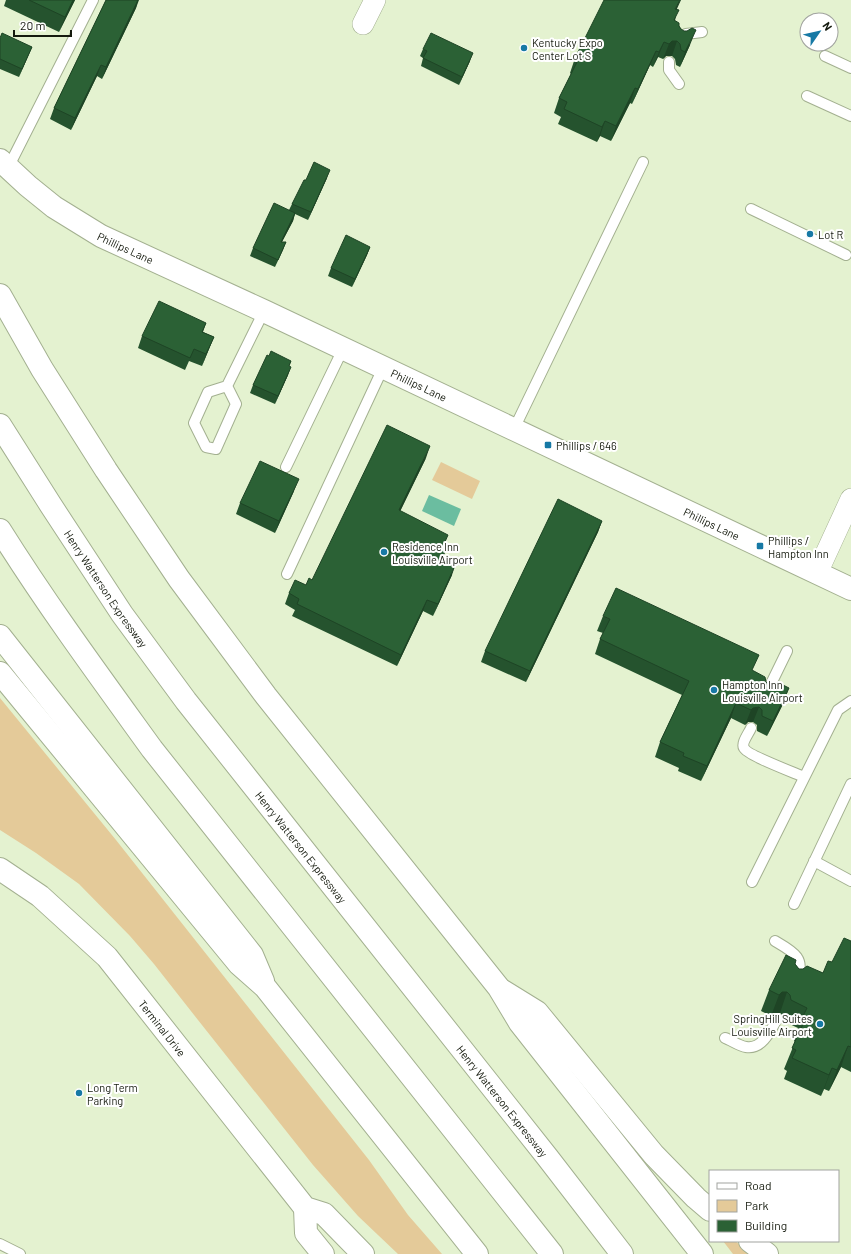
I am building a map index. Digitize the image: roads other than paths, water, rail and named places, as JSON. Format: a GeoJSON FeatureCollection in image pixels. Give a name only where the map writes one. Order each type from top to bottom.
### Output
{"type":"FeatureCollection","features":[{"type":"Feature","properties":{"kind":"main road","name":"Phillips Lane"},"geometry":{"type":"LineString","coordinates":[[4,164],[54,207],[101,236],[264,311],[851,589]]}},
{"type":"Feature","properties":{"kind":"main road"},"geometry":{"type":"LineString","coordinates":[[0,295],[42,369],[98,458],[178,578],[266,696],[499,988],[520,1023],[702,1254]]}},
{"type":"Feature","properties":{"kind":"main road","name":"Henry Watterson Expressway"},"geometry":{"type":"LineString","coordinates":[[0,425],[122,614],[186,701],[548,1158],[622,1254]]}},
{"type":"Feature","properties":{"kind":"main road"},"geometry":{"type":"LineString","coordinates":[[0,530],[31,580],[152,749],[552,1254]]}},
{"type":"Feature","properties":{"kind":"main road"},"geometry":{"type":"LineString","coordinates":[[0,636],[252,955],[265,987]]}},
{"type":"Feature","properties":{"kind":"main road"},"geometry":{"type":"LineString","coordinates":[[0,673],[239,964],[265,987],[477,1254]]}},
{"type":"Feature","properties":{"kind":"main road","name":"Terminal Drive"},"geometry":{"type":"LineString","coordinates":[[0,869],[40,896],[107,957],[305,1208]]}},
{"type":"Feature","properties":{"kind":"main road"},"geometry":{"type":"LineString","coordinates":[[499,988],[537,1012],[654,1155],[709,1209]]}},
{"type":"Feature","properties":{"kind":"main road"},"geometry":{"type":"LineString","coordinates":[[323,1254],[306,1233],[305,1208],[324,1214],[363,1254]]}},
{"type":"Feature","properties":{"kind":"main road"},"geometry":{"type":"LineString","coordinates":[[751,1242],[767,1254]]}},
{"type":"Feature","properties":{"kind":"street"},"geometry":{"type":"LineString","coordinates":[[363,24],[375,0]]}},
{"type":"Feature","properties":{"kind":"street"},"geometry":{"type":"LineString","coordinates":[[817,573],[851,499]]}},
{"type":"Feature","properties":{"kind":"lane"},"geometry":{"type":"LineString","coordinates":[[4,164],[93,0]]}},
{"type":"Feature","properties":{"kind":"lane"},"geometry":{"type":"LineString","coordinates":[[680,40],[686,34],[702,32]]}},
{"type":"Feature","properties":{"kind":"lane"},"geometry":{"type":"LineString","coordinates":[[825,56],[851,68]]}},
{"type":"Feature","properties":{"kind":"lane"},"geometry":{"type":"LineString","coordinates":[[669,62],[669,70],[678,84]]}},
{"type":"Feature","properties":{"kind":"lane"},"geometry":{"type":"LineString","coordinates":[[807,96],[851,116]]}},
{"type":"Feature","properties":{"kind":"lane"},"geometry":{"type":"LineString","coordinates":[[514,429],[643,162]]}},
{"type":"Feature","properties":{"kind":"lane"},"geometry":{"type":"LineString","coordinates":[[751,209],[846,255]]}},
{"type":"Feature","properties":{"kind":"lane"},"geometry":{"type":"LineString","coordinates":[[227,386],[236,404],[216,449],[206,447],[194,423],[208,392],[227,386],[264,311]]}},
{"type":"Feature","properties":{"kind":"lane"},"geometry":{"type":"LineString","coordinates":[[286,467],[344,349]]}},
{"type":"Feature","properties":{"kind":"lane"},"geometry":{"type":"LineString","coordinates":[[287,574],[383,368]]}},
{"type":"Feature","properties":{"kind":"lane"},"geometry":{"type":"LineString","coordinates":[[766,694],[787,651]]}},
{"type":"Feature","properties":{"kind":"lane"},"geometry":{"type":"LineString","coordinates":[[752,882],[838,710],[851,701]]}},
{"type":"Feature","properties":{"kind":"lane"},"geometry":{"type":"LineString","coordinates":[[751,728],[743,744],[744,749],[763,760],[804,777]]}},
{"type":"Feature","properties":{"kind":"lane"},"geometry":{"type":"LineString","coordinates":[[794,904],[851,784]]}},
{"type":"Feature","properties":{"kind":"lane"},"geometry":{"type":"LineString","coordinates":[[814,861],[851,881]]}},
{"type":"Feature","properties":{"kind":"lane"},"geometry":{"type":"LineString","coordinates":[[775,941],[793,951],[799,961],[799,973],[794,984]]}},
{"type":"Feature","properties":{"kind":"lane"},"geometry":{"type":"LineString","coordinates":[[725,1038],[746,1047],[757,1046],[766,1038],[778,1019]]}},
{"type":"Feature","properties":{"kind":"lane"},"geometry":{"type":"LineString","coordinates":[[0,1244],[20,1254]]}},
{"type":"Feature","properties":{"kind":"place","name":"Kentucky Expo Center Lot S"},"geometry":{"type":"Point","coordinates":[524,48]}},
{"type":"Feature","properties":{"kind":"place","name":"Lot R"},"geometry":{"type":"Point","coordinates":[810,234]}},
{"type":"Feature","properties":{"kind":"place","name":"Phillips / 646"},"geometry":{"type":"Point","coordinates":[548,445]}},
{"type":"Feature","properties":{"kind":"place","name":"Phillips / Hampton Inn"},"geometry":{"type":"Point","coordinates":[760,546]}},
{"type":"Feature","properties":{"kind":"place","name":"Residence Inn Louisville Airport"},"geometry":{"type":"Point","coordinates":[384,552]}},
{"type":"Feature","properties":{"kind":"place","name":"Hampton Inn Louisville Airport"},"geometry":{"type":"Point","coordinates":[714,690]}},
{"type":"Feature","properties":{"kind":"place","name":"SpringHill Suites Louisville Airport"},"geometry":{"type":"Point","coordinates":[820,1024]}},
{"type":"Feature","properties":{"kind":"place","name":"Long Term Parking"},"geometry":{"type":"Point","coordinates":[79,1093]}}]}
